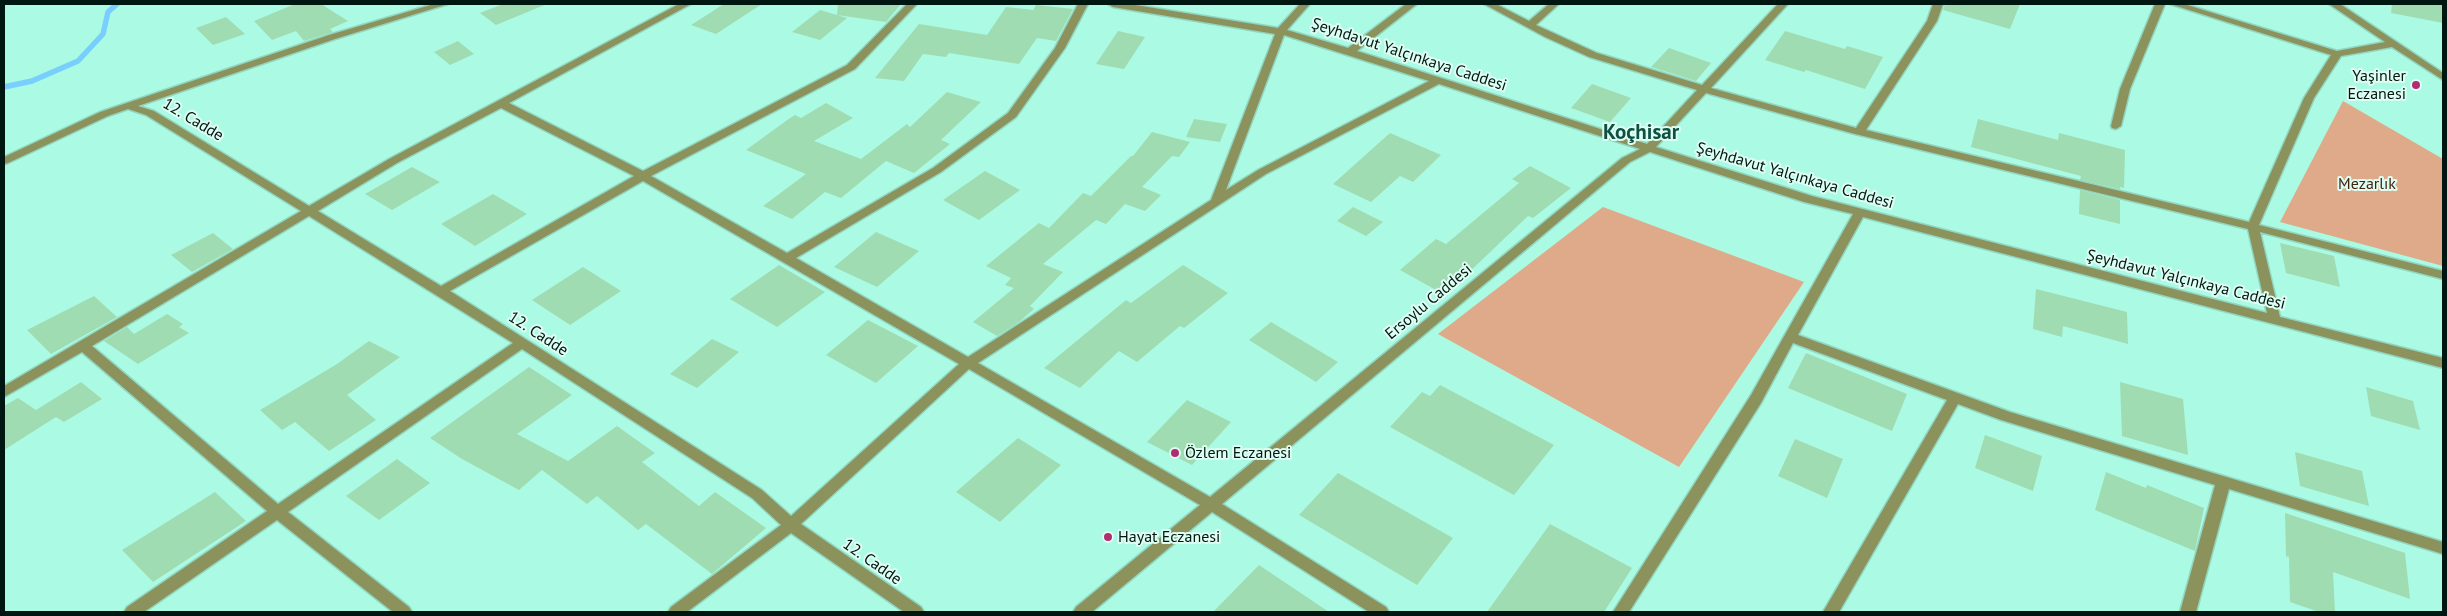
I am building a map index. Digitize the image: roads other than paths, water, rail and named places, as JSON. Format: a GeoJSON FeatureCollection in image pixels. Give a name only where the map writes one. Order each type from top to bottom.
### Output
{"type":"FeatureCollection","features":[{"type":"Feature","properties":{"kind":"street"},"geometry":{"type":"LineString","coordinates":[[4,161],[56,134],[104,114],[332,37],[443,4]]}},
{"type":"Feature","properties":{"kind":"street"},"geometry":{"type":"LineString","coordinates":[[4,392],[393,161],[686,4]]}},
{"type":"Feature","properties":{"kind":"street"},"geometry":{"type":"LineString","coordinates":[[441,292],[643,176],[851,67],[912,4]]}},
{"type":"Feature","properties":{"kind":"street"},"geometry":{"type":"LineString","coordinates":[[787,258],[937,170],[1012,114],[1060,48],[1083,4]]}},
{"type":"Feature","properties":{"kind":"street","name":"Şeyhdavut Yalçınkaya Caddesi"},"geometry":{"type":"LineString","coordinates":[[1113,4],[1281,31],[1808,199],[2443,363]]}},
{"type":"Feature","properties":{"kind":"street"},"geometry":{"type":"LineString","coordinates":[[1216,201],[1281,31],[1305,4]]}},
{"type":"Feature","properties":{"kind":"street"},"geometry":{"type":"LineString","coordinates":[[1349,52],[1412,4]]}},
{"type":"Feature","properties":{"kind":"street"},"geometry":{"type":"LineString","coordinates":[[1489,4],[1593,55],[1704,89],[1859,132],[2253,226],[2443,275]]}},
{"type":"Feature","properties":{"kind":"street"},"geometry":{"type":"LineString","coordinates":[[1530,25],[1554,4]]}},
{"type":"Feature","properties":{"kind":"street","name":"Ersoylu Caddesi"},"geometry":{"type":"LineString","coordinates":[[1081,612],[1626,160],[1648,149],[1783,4]]}},
{"type":"Feature","properties":{"kind":"street"},"geometry":{"type":"LineString","coordinates":[[1859,132],[1932,21],[1938,4]]}},
{"type":"Feature","properties":{"kind":"street"},"geometry":{"type":"LineString","coordinates":[[2116,126],[2125,89],[2160,4]]}},
{"type":"Feature","properties":{"kind":"street"},"geometry":{"type":"LineString","coordinates":[[2175,4],[2337,54],[2393,44]]}},
{"type":"Feature","properties":{"kind":"street"},"geometry":{"type":"LineString","coordinates":[[2334,4],[2443,77]]}},
{"type":"Feature","properties":{"kind":"street"},"geometry":{"type":"LineString","coordinates":[[2275,320],[2253,226],[2309,98],[2337,54]]}},
{"type":"Feature","properties":{"kind":"street"},"geometry":{"type":"LineString","coordinates":[[2432,70],[2443,72]]}},
{"type":"Feature","properties":{"kind":"street"},"geometry":{"type":"LineString","coordinates":[[676,612],[791,525],[968,363],[1262,172],[1437,81]]}},
{"type":"Feature","properties":{"kind":"street"},"geometry":{"type":"LineString","coordinates":[[500,103],[643,176],[787,258],[1211,504],[1381,612]]}},
{"type":"Feature","properties":{"kind":"street","name":"12. Cadde"},"geometry":{"type":"LineString","coordinates":[[128,106],[150,112],[522,343],[757,494],[791,525],[916,612]]}},
{"type":"Feature","properties":{"kind":"street"},"geometry":{"type":"LineString","coordinates":[[1621,612],[1756,399],[1859,213]]}},
{"type":"Feature","properties":{"kind":"street"},"geometry":{"type":"LineString","coordinates":[[1790,338],[2006,416],[2443,548]]}},
{"type":"Feature","properties":{"kind":"street"},"geometry":{"type":"LineString","coordinates":[[132,612],[522,343]]}},
{"type":"Feature","properties":{"kind":"street"},"geometry":{"type":"LineString","coordinates":[[82,345],[277,512],[404,612]]}},
{"type":"Feature","properties":{"kind":"street"},"geometry":{"type":"LineString","coordinates":[[1831,612],[1955,398]]}},
{"type":"Feature","properties":{"kind":"street"},"geometry":{"type":"LineString","coordinates":[[2188,612],[2223,483]]}},
{"type":"Feature","properties":{"kind":"waterway"},"geometry":{"type":"LineString","coordinates":[[4,87],[32,81],[78,61],[103,34],[108,12],[117,4]]}},
{"type":"Feature","properties":{"kind":"place","name":"Yaşinler Eczanesi"},"geometry":{"type":"Point","coordinates":[2416,85]}},
{"type":"Feature","properties":{"kind":"place","name":"Özlem Eczanesi"},"geometry":{"type":"Point","coordinates":[1175,453]}},
{"type":"Feature","properties":{"kind":"place","name":"Hayat Eczanesi"},"geometry":{"type":"Point","coordinates":[1108,537]}},
{"type":"Feature","properties":{"kind":"district","name":"Koçhisar"},"geometry":{"type":"Point","coordinates":[1641,133]}},
{"type":"Feature","properties":{"kind":"park label","name":"Mezarlık"},"geometry":{"type":"Point","coordinates":[2367,184]}}]}
